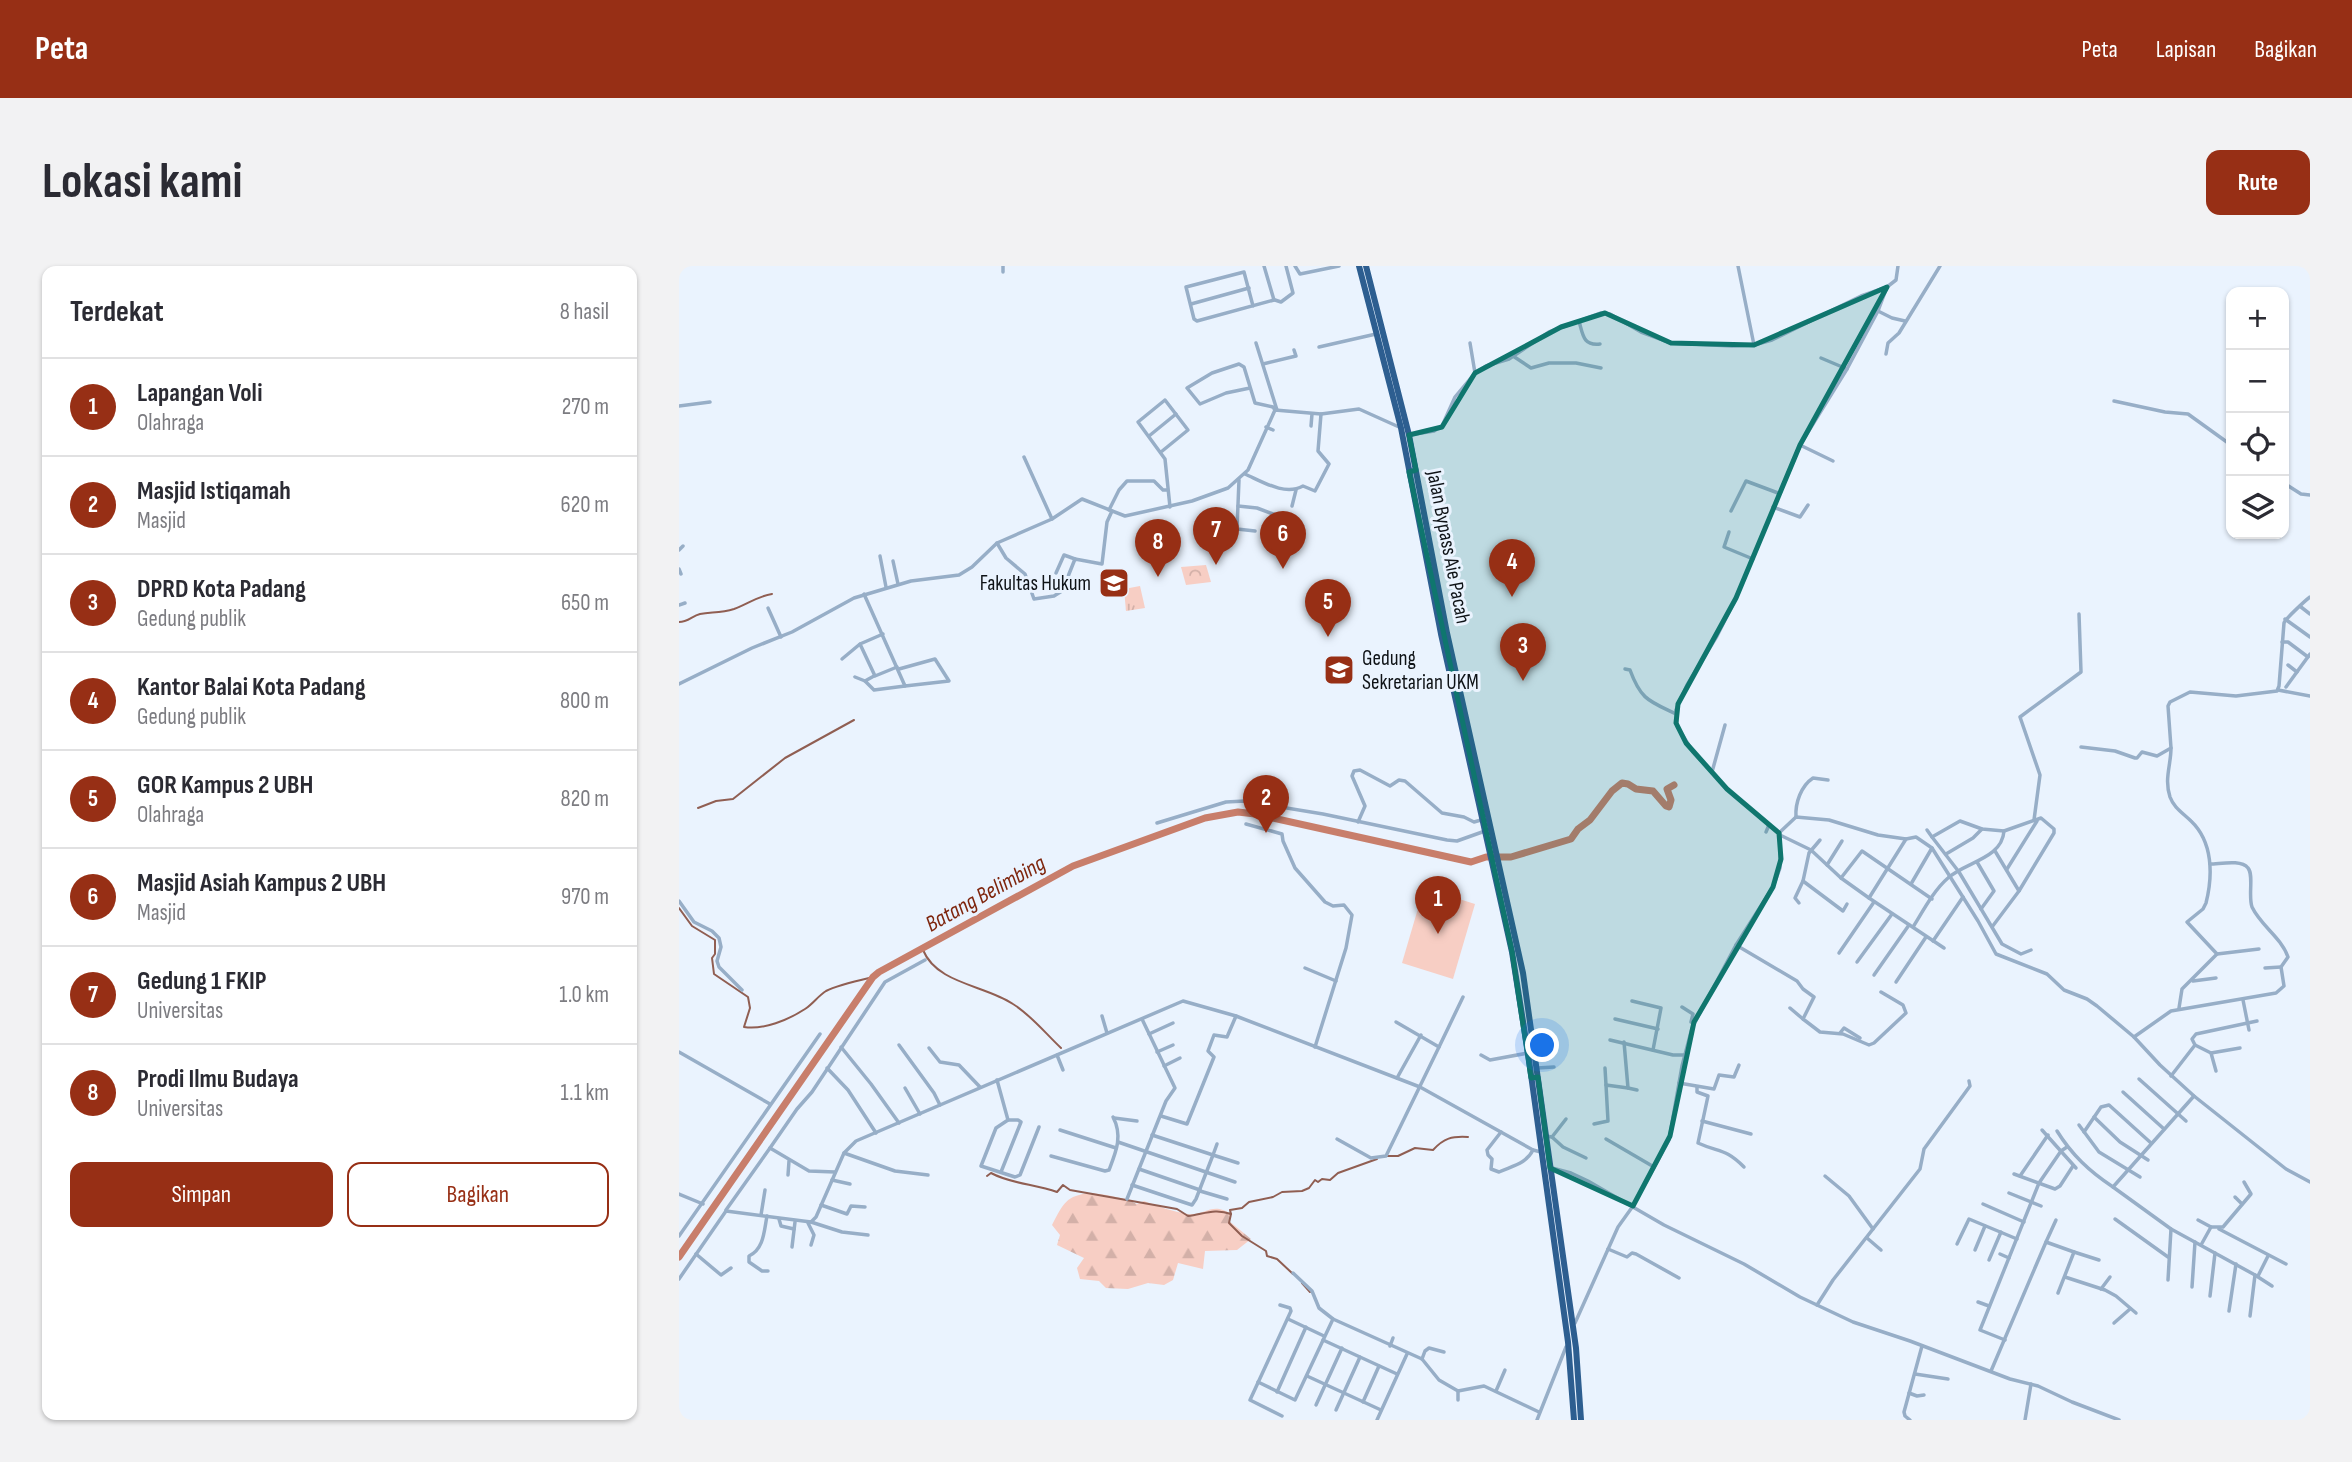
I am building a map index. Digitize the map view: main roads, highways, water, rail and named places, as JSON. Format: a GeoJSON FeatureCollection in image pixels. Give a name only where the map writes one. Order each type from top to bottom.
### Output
{"type":"FeatureCollection","features":[{"type":"Feature","properties":{"kind":"highway"},"geometry":{"type":"LineString","coordinates":[[1359,266],[1376,334],[1394,389],[1413,471],[1441,634],[1482,820],[1502,872],[1523,973],[1537,1068],[1534,1077],[1541,1152],[1581,1420]]}},
{"type":"Feature","properties":{"kind":"highway","name":"Jalan Bypass Aie Pacah"},"geometry":{"type":"LineString","coordinates":[[1366,266],[1394,389],[1409,435],[1413,471],[1488,834]]}},
{"type":"Feature","properties":{"kind":"highway"},"geometry":{"type":"LineString","coordinates":[[1488,834],[1512,952],[1528,1054],[1549,1136],[1550,1168],[1572,1329],[1574,1420]]}},
{"type":"Feature","properties":{"kind":"waterway"},"geometry":{"type":"LineString","coordinates":[[679,622],[700,614],[734,609],[772,594]]}},
{"type":"Feature","properties":{"kind":"waterway"},"geometry":{"type":"LineString","coordinates":[[698,808],[716,801],[733,799],[785,758],[854,720]]}},
{"type":"Feature","properties":{"kind":"waterway","name":"Batang Belimbing"},"geometry":{"type":"LineString","coordinates":[[679,1257],[873,977],[1073,866],[1205,818],[1238,812],[1471,862],[1486,857],[1511,857],[1571,839],[1622,783],[1636,789],[1653,791],[1669,807],[1671,800],[1667,789],[1674,785]]}},
{"type":"Feature","properties":{"kind":"waterway","name":"Batang Belimbing"},"geometry":{"type":"LineString","coordinates":[[679,908],[692,926],[715,940],[715,954],[712,958],[714,974],[748,997],[750,1008],[744,1027],[768,1026],[784,1020],[805,1009],[826,991],[873,977]]}},
{"type":"Feature","properties":{"kind":"waterway"},"geometry":{"type":"LineString","coordinates":[[923,950],[930,961],[950,977],[1020,1008],[1061,1048]]}},
{"type":"Feature","properties":{"kind":"waterway"},"geometry":{"type":"LineString","coordinates":[[1386,1156],[1398,1156],[1415,1148],[1433,1150],[1449,1139],[1468,1137]]}},
{"type":"Feature","properties":{"kind":"waterway"},"geometry":{"type":"LineString","coordinates":[[987,1176],[991,1173],[1057,1192],[1063,1185],[1070,1190],[1177,1209],[1188,1216],[1215,1211],[1231,1214],[1230,1210],[1242,1208],[1249,1202],[1273,1197],[1282,1192],[1302,1191],[1309,1188],[1315,1180],[1330,1180],[1338,1173],[1377,1159]]}},
{"type":"Feature","properties":{"kind":"waterway"},"geometry":{"type":"LineString","coordinates":[[1231,1214],[1229,1223],[1242,1236],[1266,1251],[1267,1256],[1277,1259],[1293,1274]]}},
{"type":"Feature","properties":{"kind":"waterway"},"geometry":{"type":"LineString","coordinates":[[1302,1283],[1310,1292]]}},
{"type":"Feature","properties":{"kind":"place","name":"Gedung 1 FKIP"},"geometry":{"type":"Point","coordinates":[1216,565]}},
{"type":"Feature","properties":{"kind":"place","name":"Masjid Asiah Kampus 2 UBH"},"geometry":{"type":"Point","coordinates":[1283,569]}},
{"type":"Feature","properties":{"kind":"place","name":"Prodi Ilmu Budaya"},"geometry":{"type":"Point","coordinates":[1158,577]}},
{"type":"Feature","properties":{"kind":"place","name":"Fakultas Hukum"},"geometry":{"type":"Point","coordinates":[1114,583]}},
{"type":"Feature","properties":{"kind":"place","name":"Kantor Balai Kota Padang"},"geometry":{"type":"Point","coordinates":[1512,597]}},
{"type":"Feature","properties":{"kind":"place","name":"GOR Kampus 2 UBH"},"geometry":{"type":"Point","coordinates":[1328,637]}},
{"type":"Feature","properties":{"kind":"place","name":"Gedung Sekretarian UKM"},"geometry":{"type":"Point","coordinates":[1339,670]}},
{"type":"Feature","properties":{"kind":"place","name":"DPRD Kota Padang"},"geometry":{"type":"Point","coordinates":[1523,681]}},
{"type":"Feature","properties":{"kind":"place","name":"Masjid Istiqamah"},"geometry":{"type":"Point","coordinates":[1266,833]}},
{"type":"Feature","properties":{"kind":"place","name":"Lapangan Voli"},"geometry":{"type":"Point","coordinates":[1438,934]}}]}
